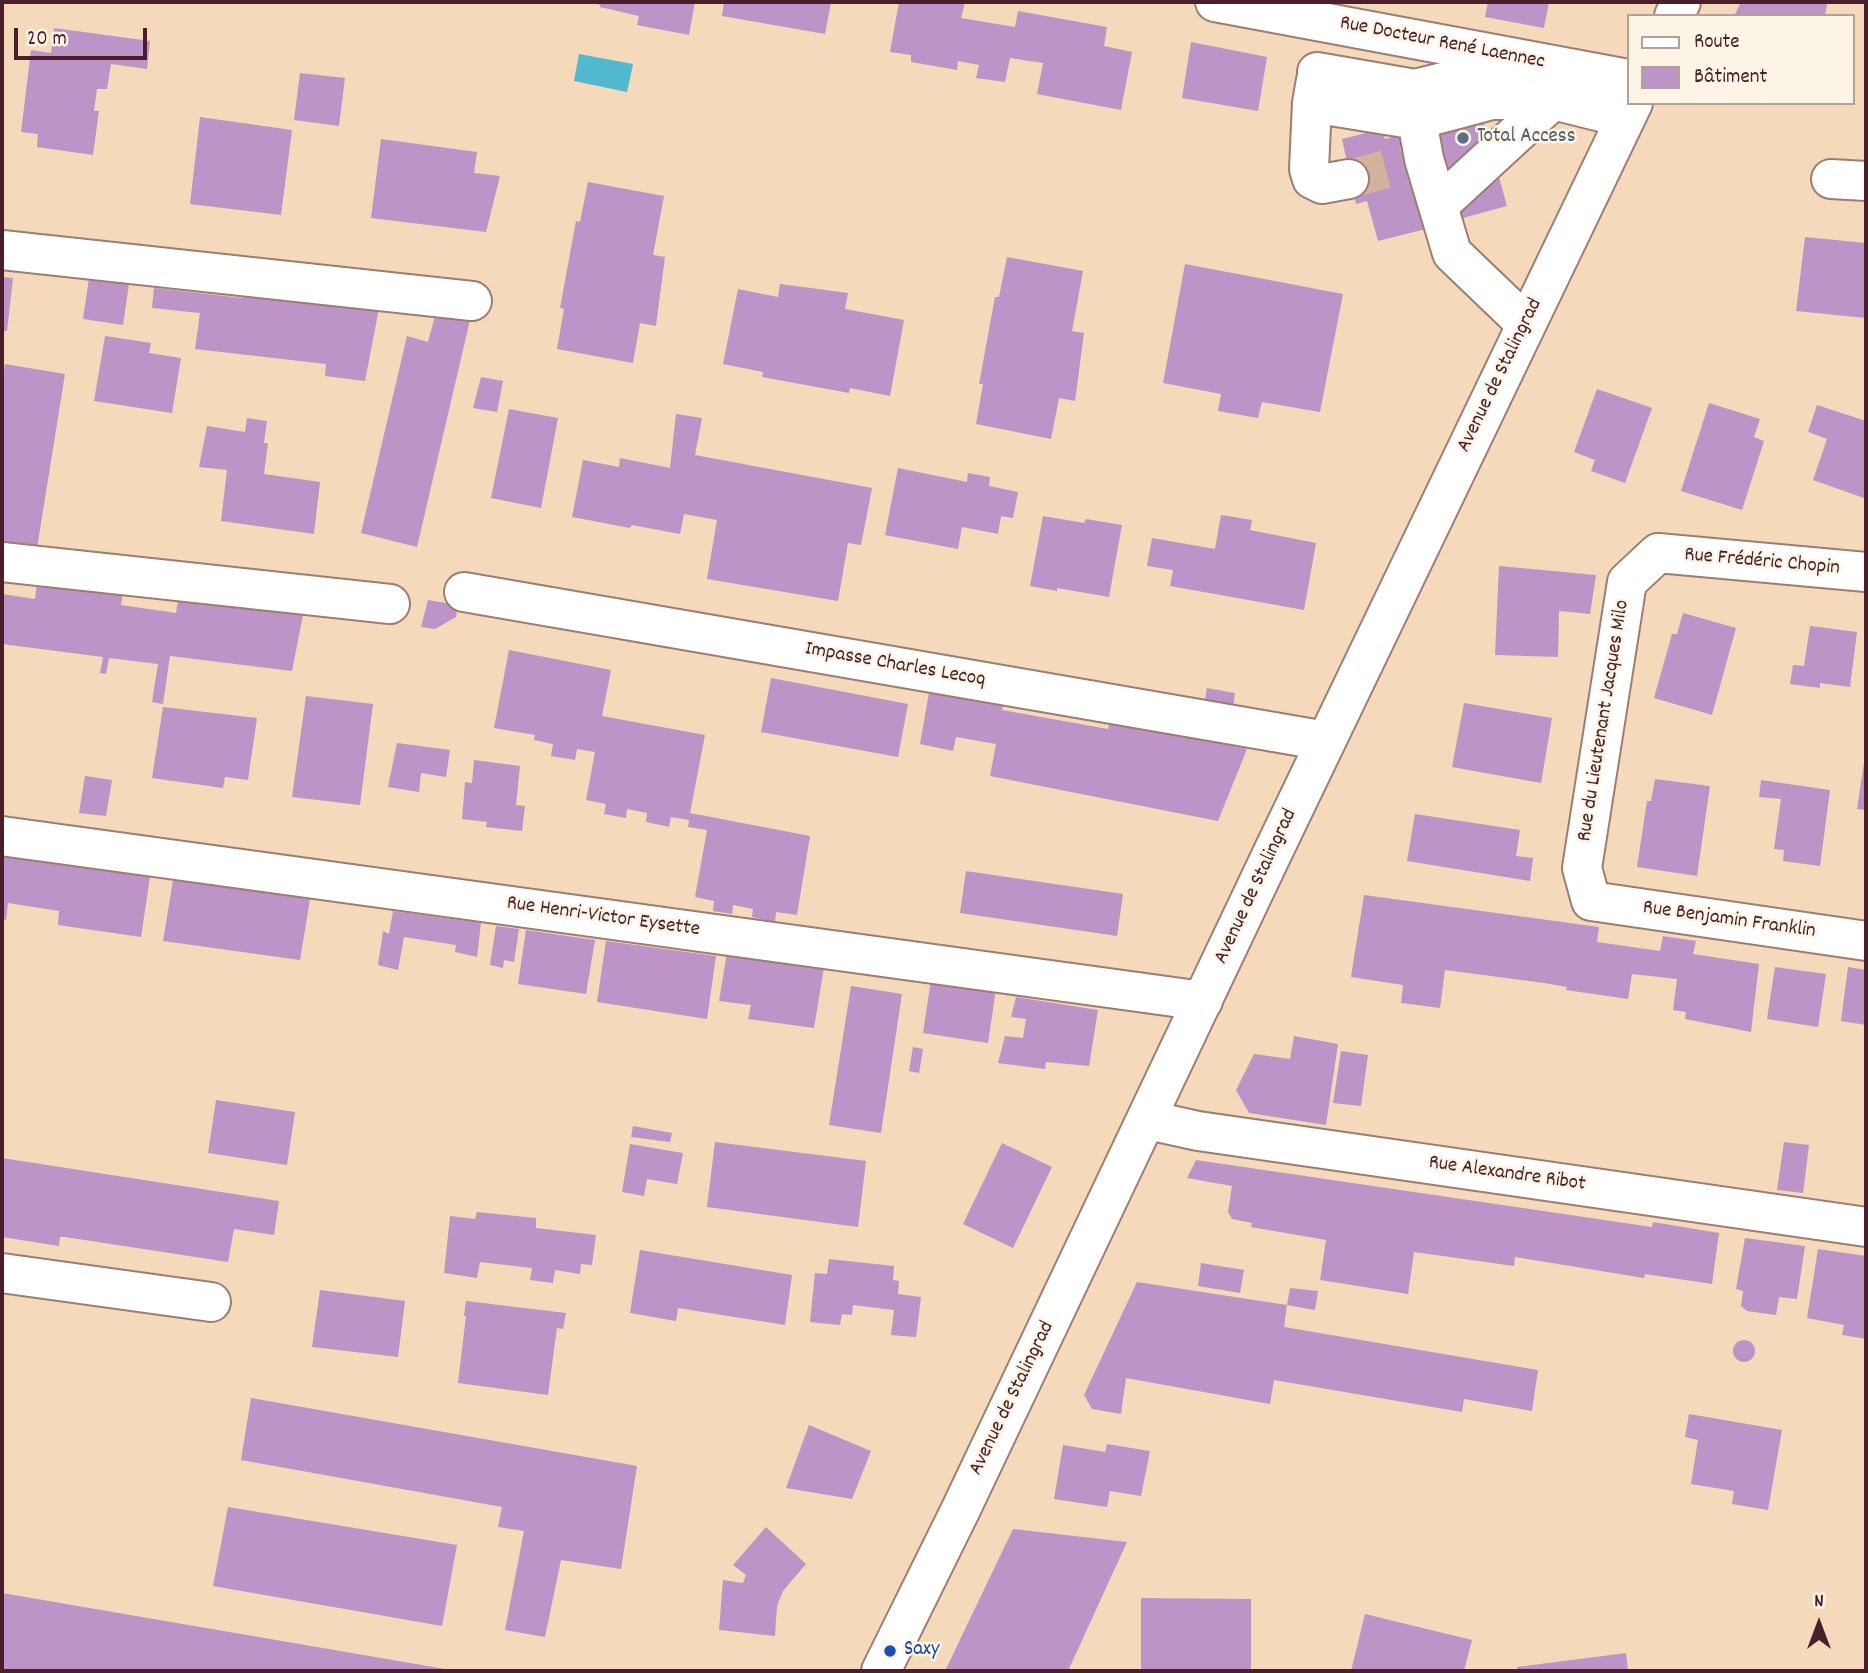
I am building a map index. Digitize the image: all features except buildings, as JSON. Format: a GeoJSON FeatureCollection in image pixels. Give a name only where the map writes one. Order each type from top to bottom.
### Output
{"type":"FeatureCollection","features":[{"type":"Feature","properties":{"kind":"street","name":"Rue Docteur René Laennec"},"geometry":{"type":"LineString","coordinates":[[1215,2],[1626,79]]}},
{"type":"Feature","properties":{"kind":"street"},"geometry":{"type":"LineString","coordinates":[[1325,22],[1315,88],[1309,169],[1312,179],[1322,184],[1349,178]]}},
{"type":"Feature","properties":{"kind":"street"},"geometry":{"type":"LineString","coordinates":[[1315,88],[1416,105],[1492,100],[1553,100],[1629,111]]}},
{"type":"Feature","properties":{"kind":"street"},"geometry":{"type":"LineString","coordinates":[[1434,191],[1553,100]]}},
{"type":"Feature","properties":{"kind":"street"},"geometry":{"type":"LineString","coordinates":[[1416,105],[1434,191],[1452,253],[1527,324]]}},
{"type":"Feature","properties":{"kind":"street","name":"Avenue de Stalingrad"},"geometry":{"type":"LineString","coordinates":[[881,1671],[1629,111]]}},
{"type":"Feature","properties":{"kind":"street"},"geometry":{"type":"LineString","coordinates":[[2,250],[472,301]]}},
{"type":"Feature","properties":{"kind":"street","name":"Rue Frédéric Chopin"},"geometry":{"type":"LineString","coordinates":[[1658,553],[1866,572]]}},
{"type":"Feature","properties":{"kind":"street","name":"Rue du Lieutenant Jacques Milo"},"geometry":{"type":"LineString","coordinates":[[1591,901],[1582,868],[1627,582],[1658,553]]}},
{"type":"Feature","properties":{"kind":"street"},"geometry":{"type":"LineString","coordinates":[[2,562],[390,604]]}},
{"type":"Feature","properties":{"kind":"street","name":"Impasse Charles Lecoq"},"geometry":{"type":"LineString","coordinates":[[464,592],[1326,741]]}},
{"type":"Feature","properties":{"kind":"street","name":"Rue Henri-Victor Eysette"},"geometry":{"type":"LineString","coordinates":[[2,836],[1203,1001]]}},
{"type":"Feature","properties":{"kind":"street","name":"Rue Benjamin Franklin"},"geometry":{"type":"LineString","coordinates":[[1591,901],[1866,941]]}},
{"type":"Feature","properties":{"kind":"street","name":"Rue Alexandre Ribot"},"geometry":{"type":"LineString","coordinates":[[1148,1119],[1198,1131],[1866,1227]]}},
{"type":"Feature","properties":{"kind":"street"},"geometry":{"type":"LineString","coordinates":[[2,1273],[211,1302]]}},
{"type":"Feature","properties":{"kind":"water"},"geometry":{"type":"Polygon","coordinates":[[[579,54],[633,64],[627,92],[574,81],[579,54]]]}},
{"type":"Feature","properties":{"kind":"tunnel"},"geometry":{"type":"LineString","coordinates":[[1349,179],[1424,159]]}},
{"type":"Feature","properties":{"kind":"place","name":"Total Access"},"geometry":{"type":"Point","coordinates":[1463,138]}},
{"type":"Feature","properties":{"kind":"place","name":"Saxy"},"geometry":{"type":"Point","coordinates":[890,1651]}}]}
